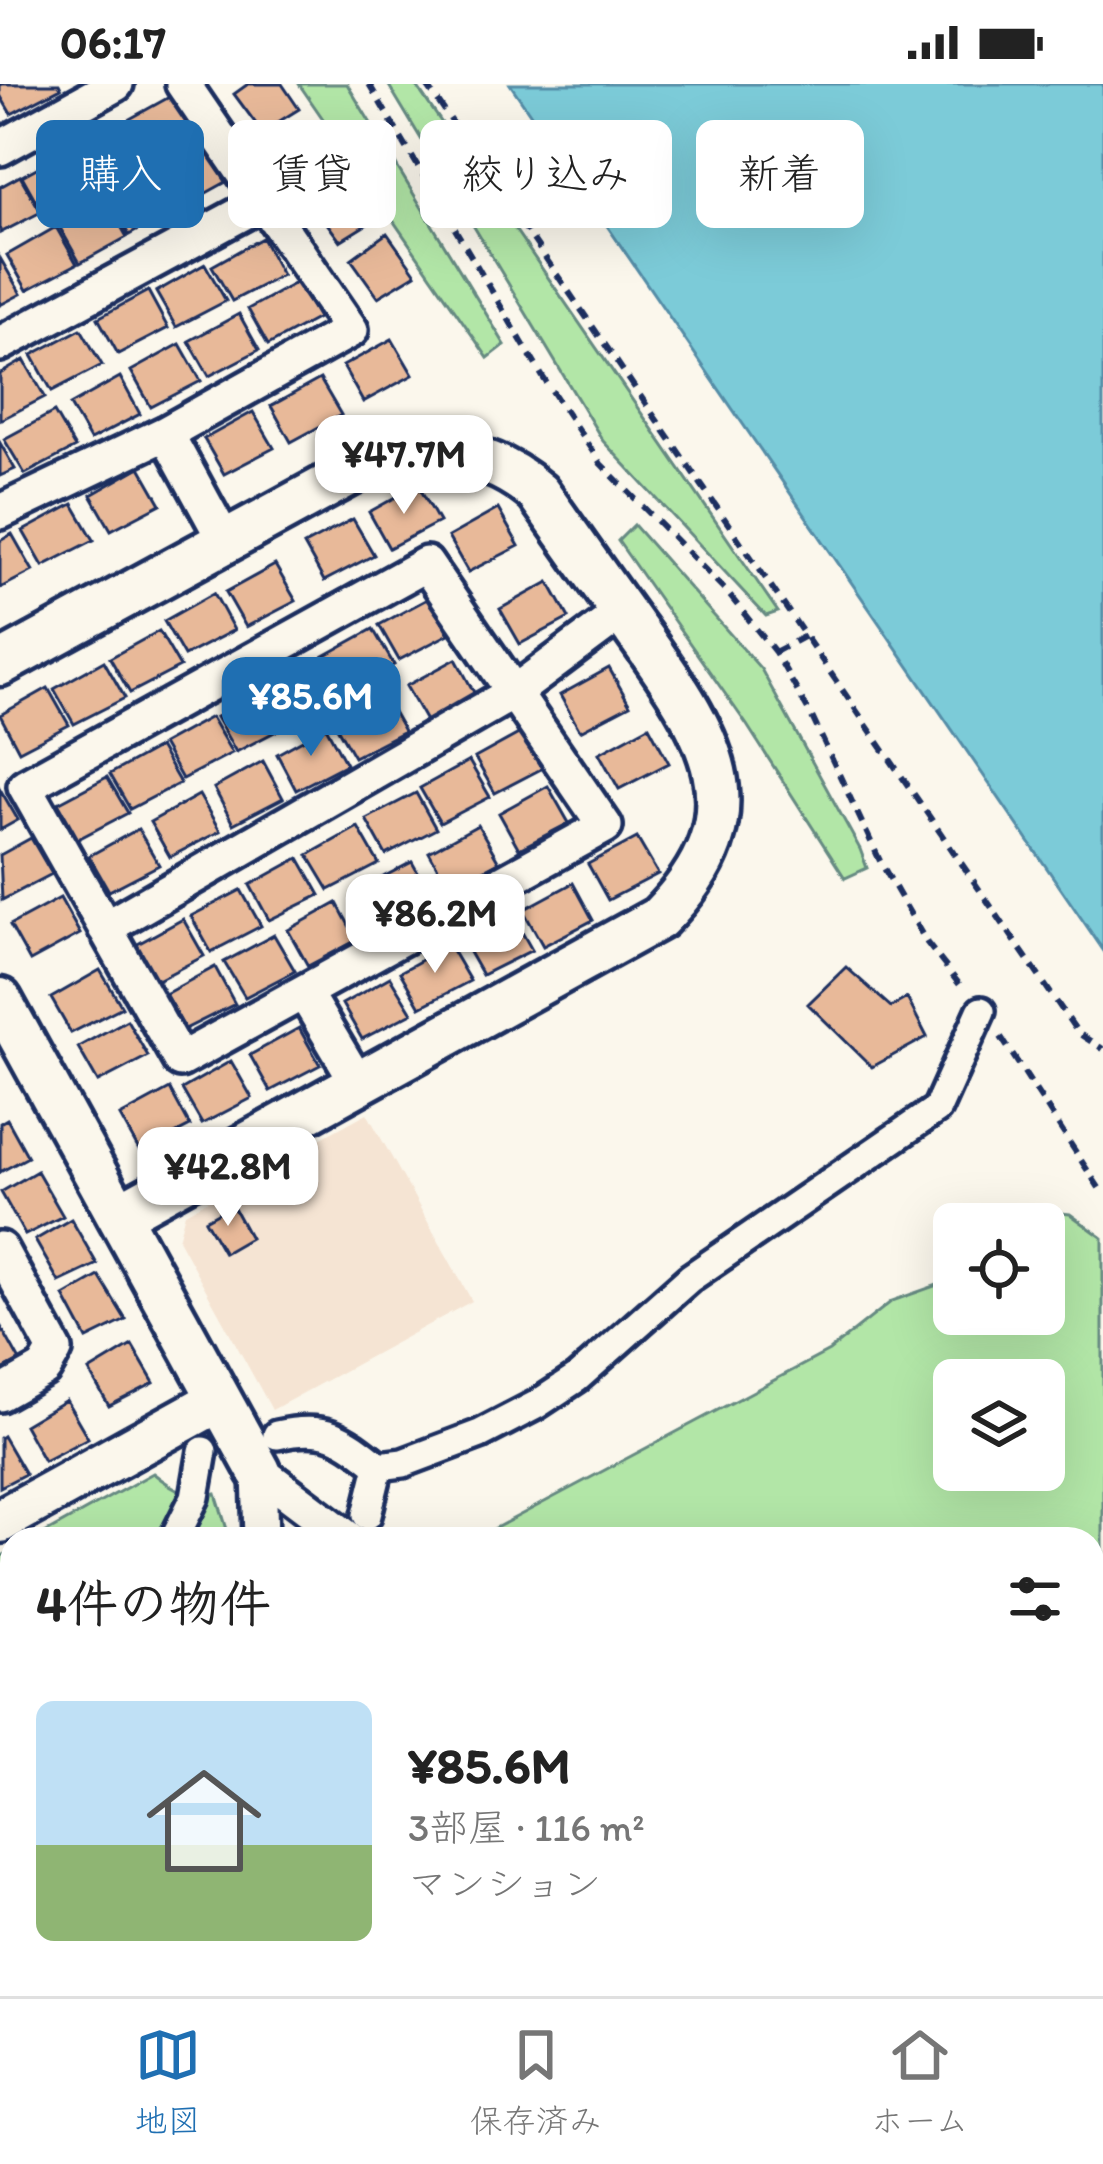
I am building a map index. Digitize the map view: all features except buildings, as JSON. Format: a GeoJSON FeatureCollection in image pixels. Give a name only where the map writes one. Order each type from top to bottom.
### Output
{"type":"FeatureCollection","features":[{"type":"Feature","properties":{"kind":"street"},"geometry":{"type":"LineString","coordinates":[[0,148],[116,84]]}},
{"type":"Feature","properties":{"kind":"street"},"geometry":{"type":"LineString","coordinates":[[183,84],[228,150]]}},
{"type":"Feature","properties":{"kind":"street"},"geometry":{"type":"LineString","coordinates":[[0,344],[228,221]]}},
{"type":"Feature","properties":{"kind":"street"},"geometry":{"type":"LineString","coordinates":[[0,512],[166,434],[351,330],[281,228]]}},
{"type":"Feature","properties":{"kind":"street"},"geometry":{"type":"LineString","coordinates":[[166,434],[226,543]]}},
{"type":"Feature","properties":{"kind":"street"},"geometry":{"type":"LineString","coordinates":[[0,664],[368,464],[402,454],[462,454],[518,476],[538,493],[685,699],[713,759],[717,812],[712,839],[692,884],[646,927],[119,1215]]}},
{"type":"Feature","properties":{"kind":"street"},"geometry":{"type":"LineString","coordinates":[[426,564],[516,692],[605,826],[180,1060],[25,786],[426,564]]}},
{"type":"Feature","properties":{"kind":"street"},"geometry":{"type":"LineString","coordinates":[[105,928],[516,692],[622,613]]}},
{"type":"Feature","properties":{"kind":"street"},"geometry":{"type":"LineString","coordinates":[[305,994],[359,1085]]}},
{"type":"Feature","properties":{"kind":"street"},"geometry":{"type":"LineString","coordinates":[[0,1000],[220,1400],[268,1453],[358,1527],[379,1466]]}},
{"type":"Feature","properties":{"kind":"street"},"geometry":{"type":"LineString","coordinates":[[268,1453],[305,1428],[342,1436],[379,1466],[403,1463],[480,1435],[536,1406],[577,1378],[690,1278],[937,1109],[981,1011]]}},
{"type":"Feature","properties":{"kind":"street"},"geometry":{"type":"LineString","coordinates":[[0,1250],[55,1350],[44,1369],[0,1394]]}},
{"type":"Feature","properties":{"kind":"street"},"geometry":{"type":"LineString","coordinates":[[0,1521],[220,1400]]}},
{"type":"Feature","properties":{"kind":"street"},"geometry":{"type":"LineString","coordinates":[[180,1527],[195,1497],[203,1451]]}},
{"type":"Feature","properties":{"kind":"street"},"geometry":{"type":"LineString","coordinates":[[262,1527],[268,1453]]}},
{"type":"Feature","properties":{"kind":"path"},"geometry":{"type":"LineString","coordinates":[[370,84],[571,422],[601,464],[726,591],[775,652],[812,717],[881,863],[927,943],[1014,1054],[1103,1194]]}},
{"type":"Feature","properties":{"kind":"path"},"geometry":{"type":"LineString","coordinates":[[426,84],[1078,1033],[1103,1048]]}},
{"type":"Feature","properties":{"kind":"path"},"geometry":{"type":"LineString","coordinates":[[775,652],[806,636]]}},
{"type":"Feature","properties":{"kind":"shaded area"},"geometry":{"type":"Polygon","coordinates":[[[367,1113],[472,1301],[272,1410],[178,1239],[185,1213],[367,1113]]]}},
{"type":"Feature","properties":{"kind":"green space"},"geometry":{"type":"Polygon","coordinates":[[[299,84],[347,84],[369,120],[324,120],[299,84]]]}},
{"type":"Feature","properties":{"kind":"green space"},"geometry":{"type":"Polygon","coordinates":[[[388,84],[415,84],[440,120],[420,120],[420,137],[388,84]]]}},
{"type":"Feature","properties":{"kind":"green space"},"geometry":{"type":"Polygon","coordinates":[[[396,165],[420,205],[420,228],[434,228],[505,345],[488,358],[396,225],[396,165]]]}},
{"type":"Feature","properties":{"kind":"green space"},"geometry":{"type":"Polygon","coordinates":[[[475,228],[514,228],[778,612],[766,616],[603,441],[475,228]]]}},
{"type":"Feature","properties":{"kind":"green space"},"geometry":{"type":"Polygon","coordinates":[[[634,525],[761,669],[867,868],[845,878],[747,725],[618,541],[634,525]]]}},
{"type":"Feature","properties":{"kind":"green space"},"geometry":{"type":"Polygon","coordinates":[[[1065,1213],[1103,1238],[1103,1527],[498,1527],[829,1351],[892,1301],[933,1286],[933,1335],[1065,1335],[1065,1213]]]}},
{"type":"Feature","properties":{"kind":"green space"},"geometry":{"type":"Polygon","coordinates":[[[153,1473],[183,1491],[216,1494],[226,1527],[56,1527],[153,1473]]]}},
{"type":"Feature","properties":{"kind":"water"},"geometry":{"type":"Polygon","coordinates":[[[510,84],[1103,84],[1103,950],[609,228],[672,228],[672,120],[535,120],[510,84]]]}}]}
